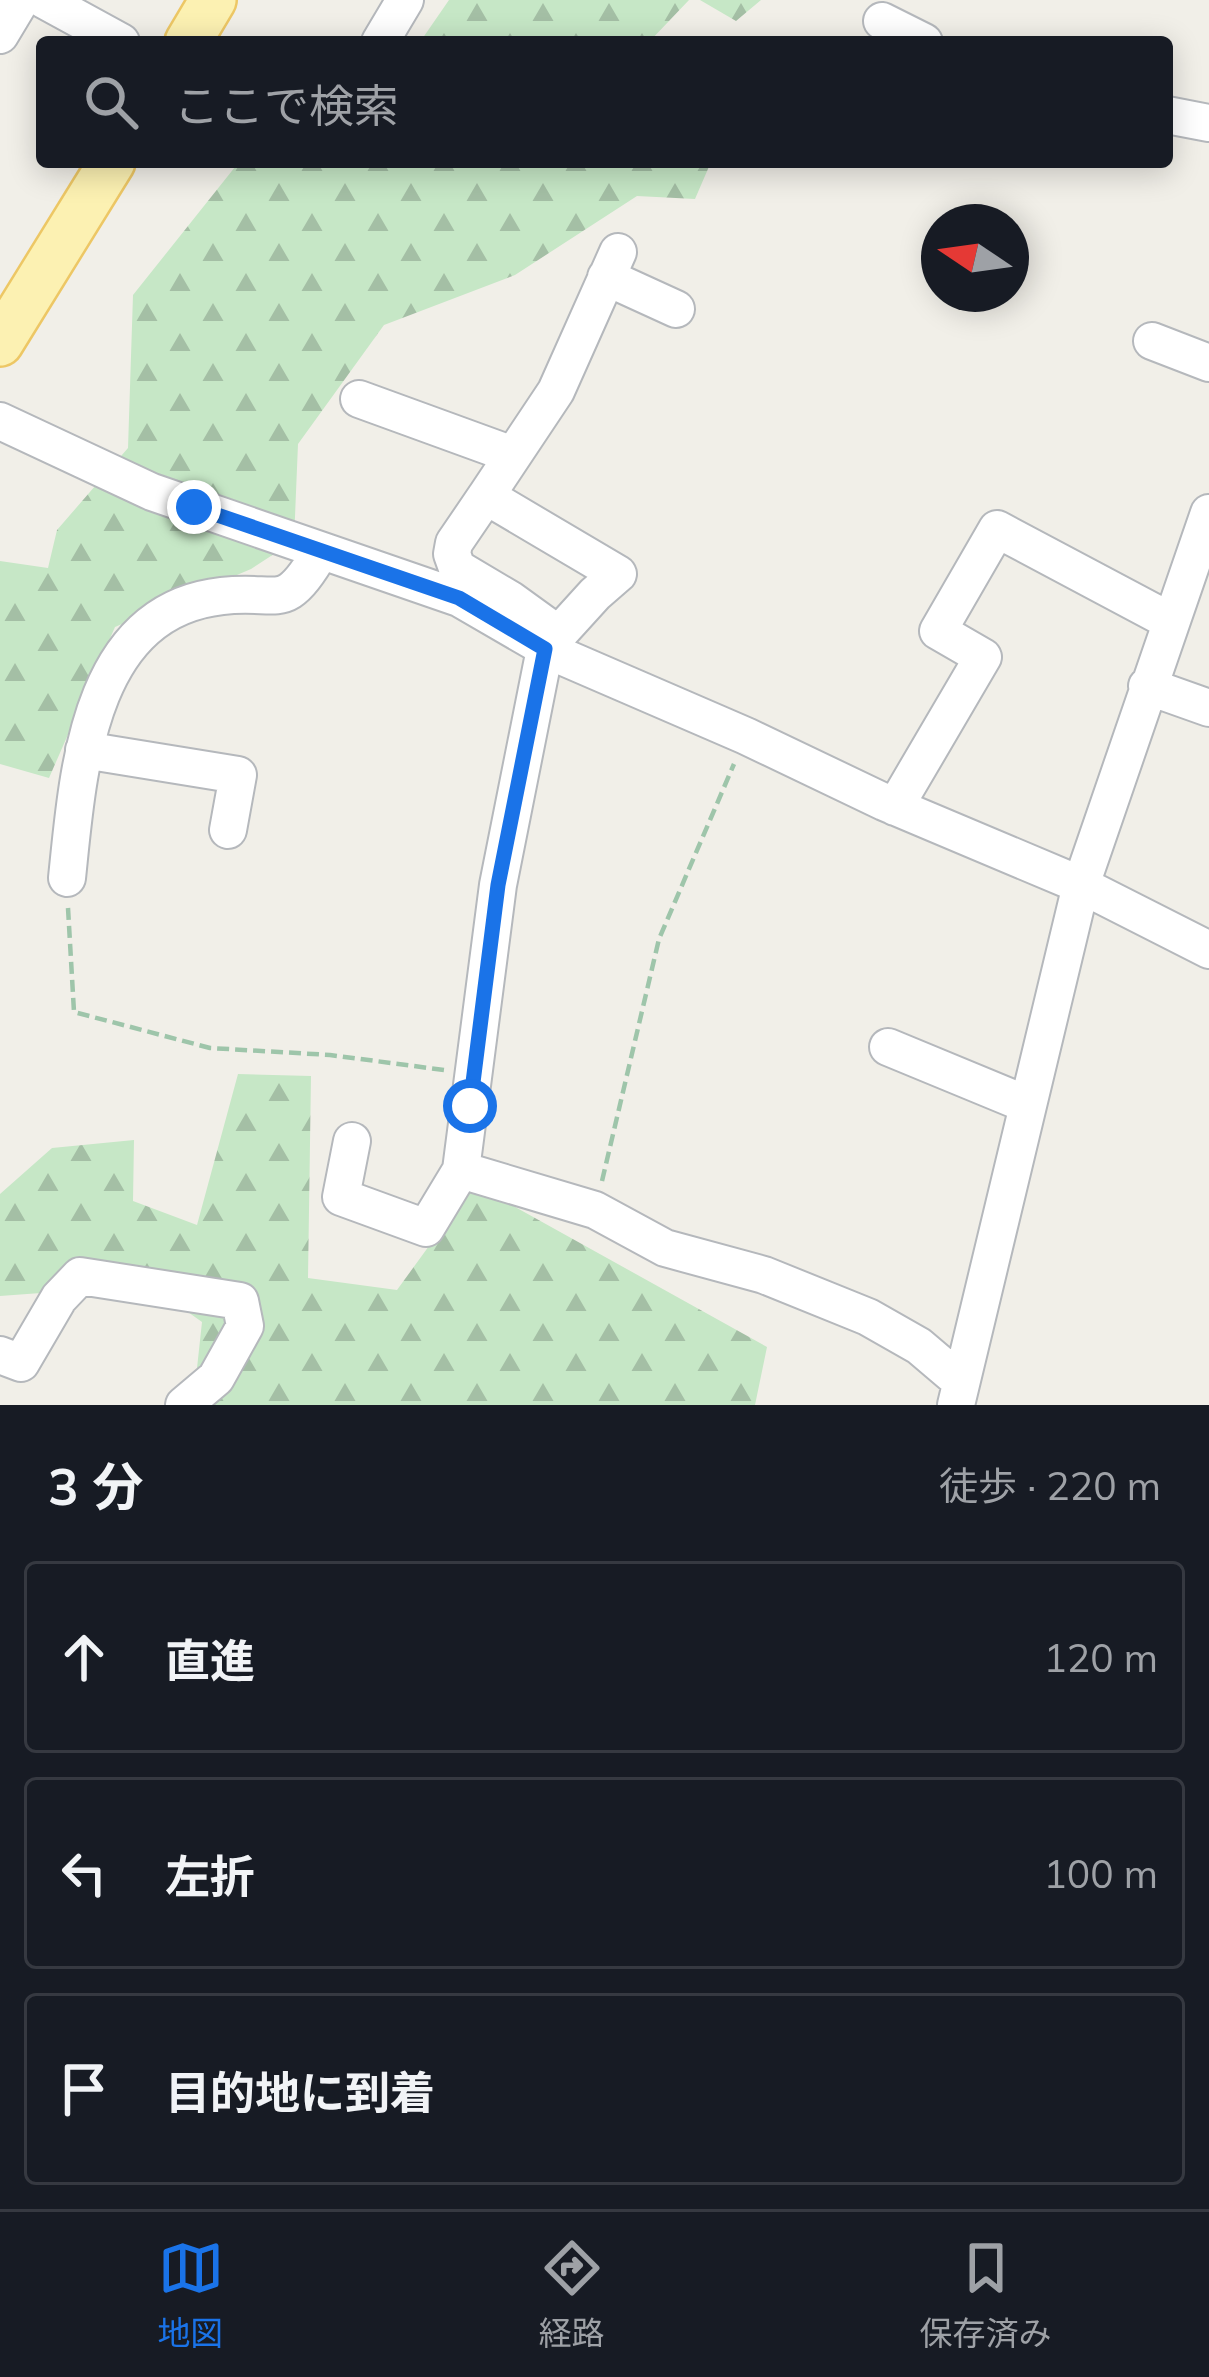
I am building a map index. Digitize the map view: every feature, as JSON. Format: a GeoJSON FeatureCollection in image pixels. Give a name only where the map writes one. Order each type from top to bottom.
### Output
{"type":"FeatureCollection","features":[{"type":"Feature","properties":{"kind":"main road"},"geometry":{"type":"LineString","coordinates":[[192,36],[213,0]]}},
{"type":"Feature","properties":{"kind":"main road"},"geometry":{"type":"LineString","coordinates":[[0,343],[108,168]]}},
{"type":"Feature","properties":{"kind":"street"},"geometry":{"type":"LineString","coordinates":[[0,35],[21,0]]}},
{"type":"Feature","properties":{"kind":"street"},"geometry":{"type":"LineString","coordinates":[[44,0],[111,36]]}},
{"type":"Feature","properties":{"kind":"street"},"geometry":{"type":"LineString","coordinates":[[384,36],[405,0]]}},
{"type":"Feature","properties":{"kind":"street"},"geometry":{"type":"LineString","coordinates":[[882,21],[912,36]]}},
{"type":"Feature","properties":{"kind":"street"},"geometry":{"type":"LineString","coordinates":[[1173,117],[1209,123]]}},
{"type":"Feature","properties":{"kind":"street"},"geometry":{"type":"LineString","coordinates":[[552,642],[511,600],[458,568],[452,554],[454,543],[556,391],[612,265],[676,309]]}},
{"type":"Feature","properties":{"kind":"street"},"geometry":{"type":"LineString","coordinates":[[1152,341],[1209,363]]}},
{"type":"Feature","properties":{"kind":"street"},"geometry":{"type":"LineString","coordinates":[[359,399],[513,455]]}},
{"type":"Feature","properties":{"kind":"street"},"geometry":{"type":"LineString","coordinates":[[0,421],[152,492],[459,598],[895,806],[1081,885],[1209,950]]}},
{"type":"Feature","properties":{"kind":"street"},"geometry":{"type":"LineString","coordinates":[[352,1141],[341,1198],[426,1228],[461,1170],[498,885],[552,642],[618,574],[486,496]]}},
{"type":"Feature","properties":{"kind":"street"},"geometry":{"type":"LineString","coordinates":[[958,1392],[1081,885],[1209,513]]}},
{"type":"Feature","properties":{"kind":"street"},"geometry":{"type":"LineString","coordinates":[[895,806],[983,657],[938,631],[997,529],[1170,622]]}},
{"type":"Feature","properties":{"kind":"street"},"geometry":{"type":"LineString","coordinates":[[67,878],[84,750],[104,690],[123,653],[150,622],[184,604],[225,595],[270,598],[299,586],[321,551]]}},
{"type":"Feature","properties":{"kind":"street"},"geometry":{"type":"LineString","coordinates":[[1147,686],[1209,707]]}},
{"type":"Feature","properties":{"kind":"street"},"geometry":{"type":"LineString","coordinates":[[84,750],[239,762],[228,830]]}},
{"type":"Feature","properties":{"kind":"street"},"geometry":{"type":"LineString","coordinates":[[888,1047],[1027,1104]]}},
{"type":"Feature","properties":{"kind":"street"},"geometry":{"type":"LineString","coordinates":[[461,1170],[595,1210],[665,1248],[764,1275],[868,1317],[919,1346],[958,1392]]}},
{"type":"Feature","properties":{"kind":"street"},"geometry":{"type":"LineString","coordinates":[[0,1354],[21,1363],[59,1298],[80,1276],[240,1301],[245,1326],[216,1378],[184,1405]]}},
{"type":"Feature","properties":{"kind":"path"},"geometry":{"type":"LineString","coordinates":[[595,1210],[659,939],[746,736]]}},
{"type":"Feature","properties":{"kind":"path"},"geometry":{"type":"LineString","coordinates":[[67,878],[74,1012],[210,1048],[330,1054],[474,1074]]}},
{"type":"Feature","properties":{"kind":"green space"},"geometry":{"type":"Polygon","coordinates":[[[449,0],[689,0],[655,36],[424,36],[449,0]]]}},
{"type":"Feature","properties":{"kind":"green space"},"geometry":{"type":"Polygon","coordinates":[[[700,0],[761,0],[736,21],[700,0]]]}},
{"type":"Feature","properties":{"kind":"green space"},"geometry":{"type":"Polygon","coordinates":[[[234,168],[708,168],[695,199],[637,196],[515,275],[384,325],[298,444],[294,541],[251,569],[115,627],[49,778],[0,764],[0,561],[48,568],[57,530],[128,448],[133,295],[234,168]]]}},
{"type":"Feature","properties":{"kind":"green space"},"geometry":{"type":"Polygon","coordinates":[[[238,1074],[311,1076],[308,1278],[397,1290],[474,1184],[767,1347],[755,1405],[193,1405],[202,1322],[150,1285],[0,1296],[0,1194],[52,1148],[134,1140],[133,1201],[197,1225],[238,1074]]]}},
{"type":"Feature","properties":{"kind":"route"},"geometry":{"type":"LineString","coordinates":[[194,507],[459,598],[545,649],[498,885],[470,1106]]}}]}
